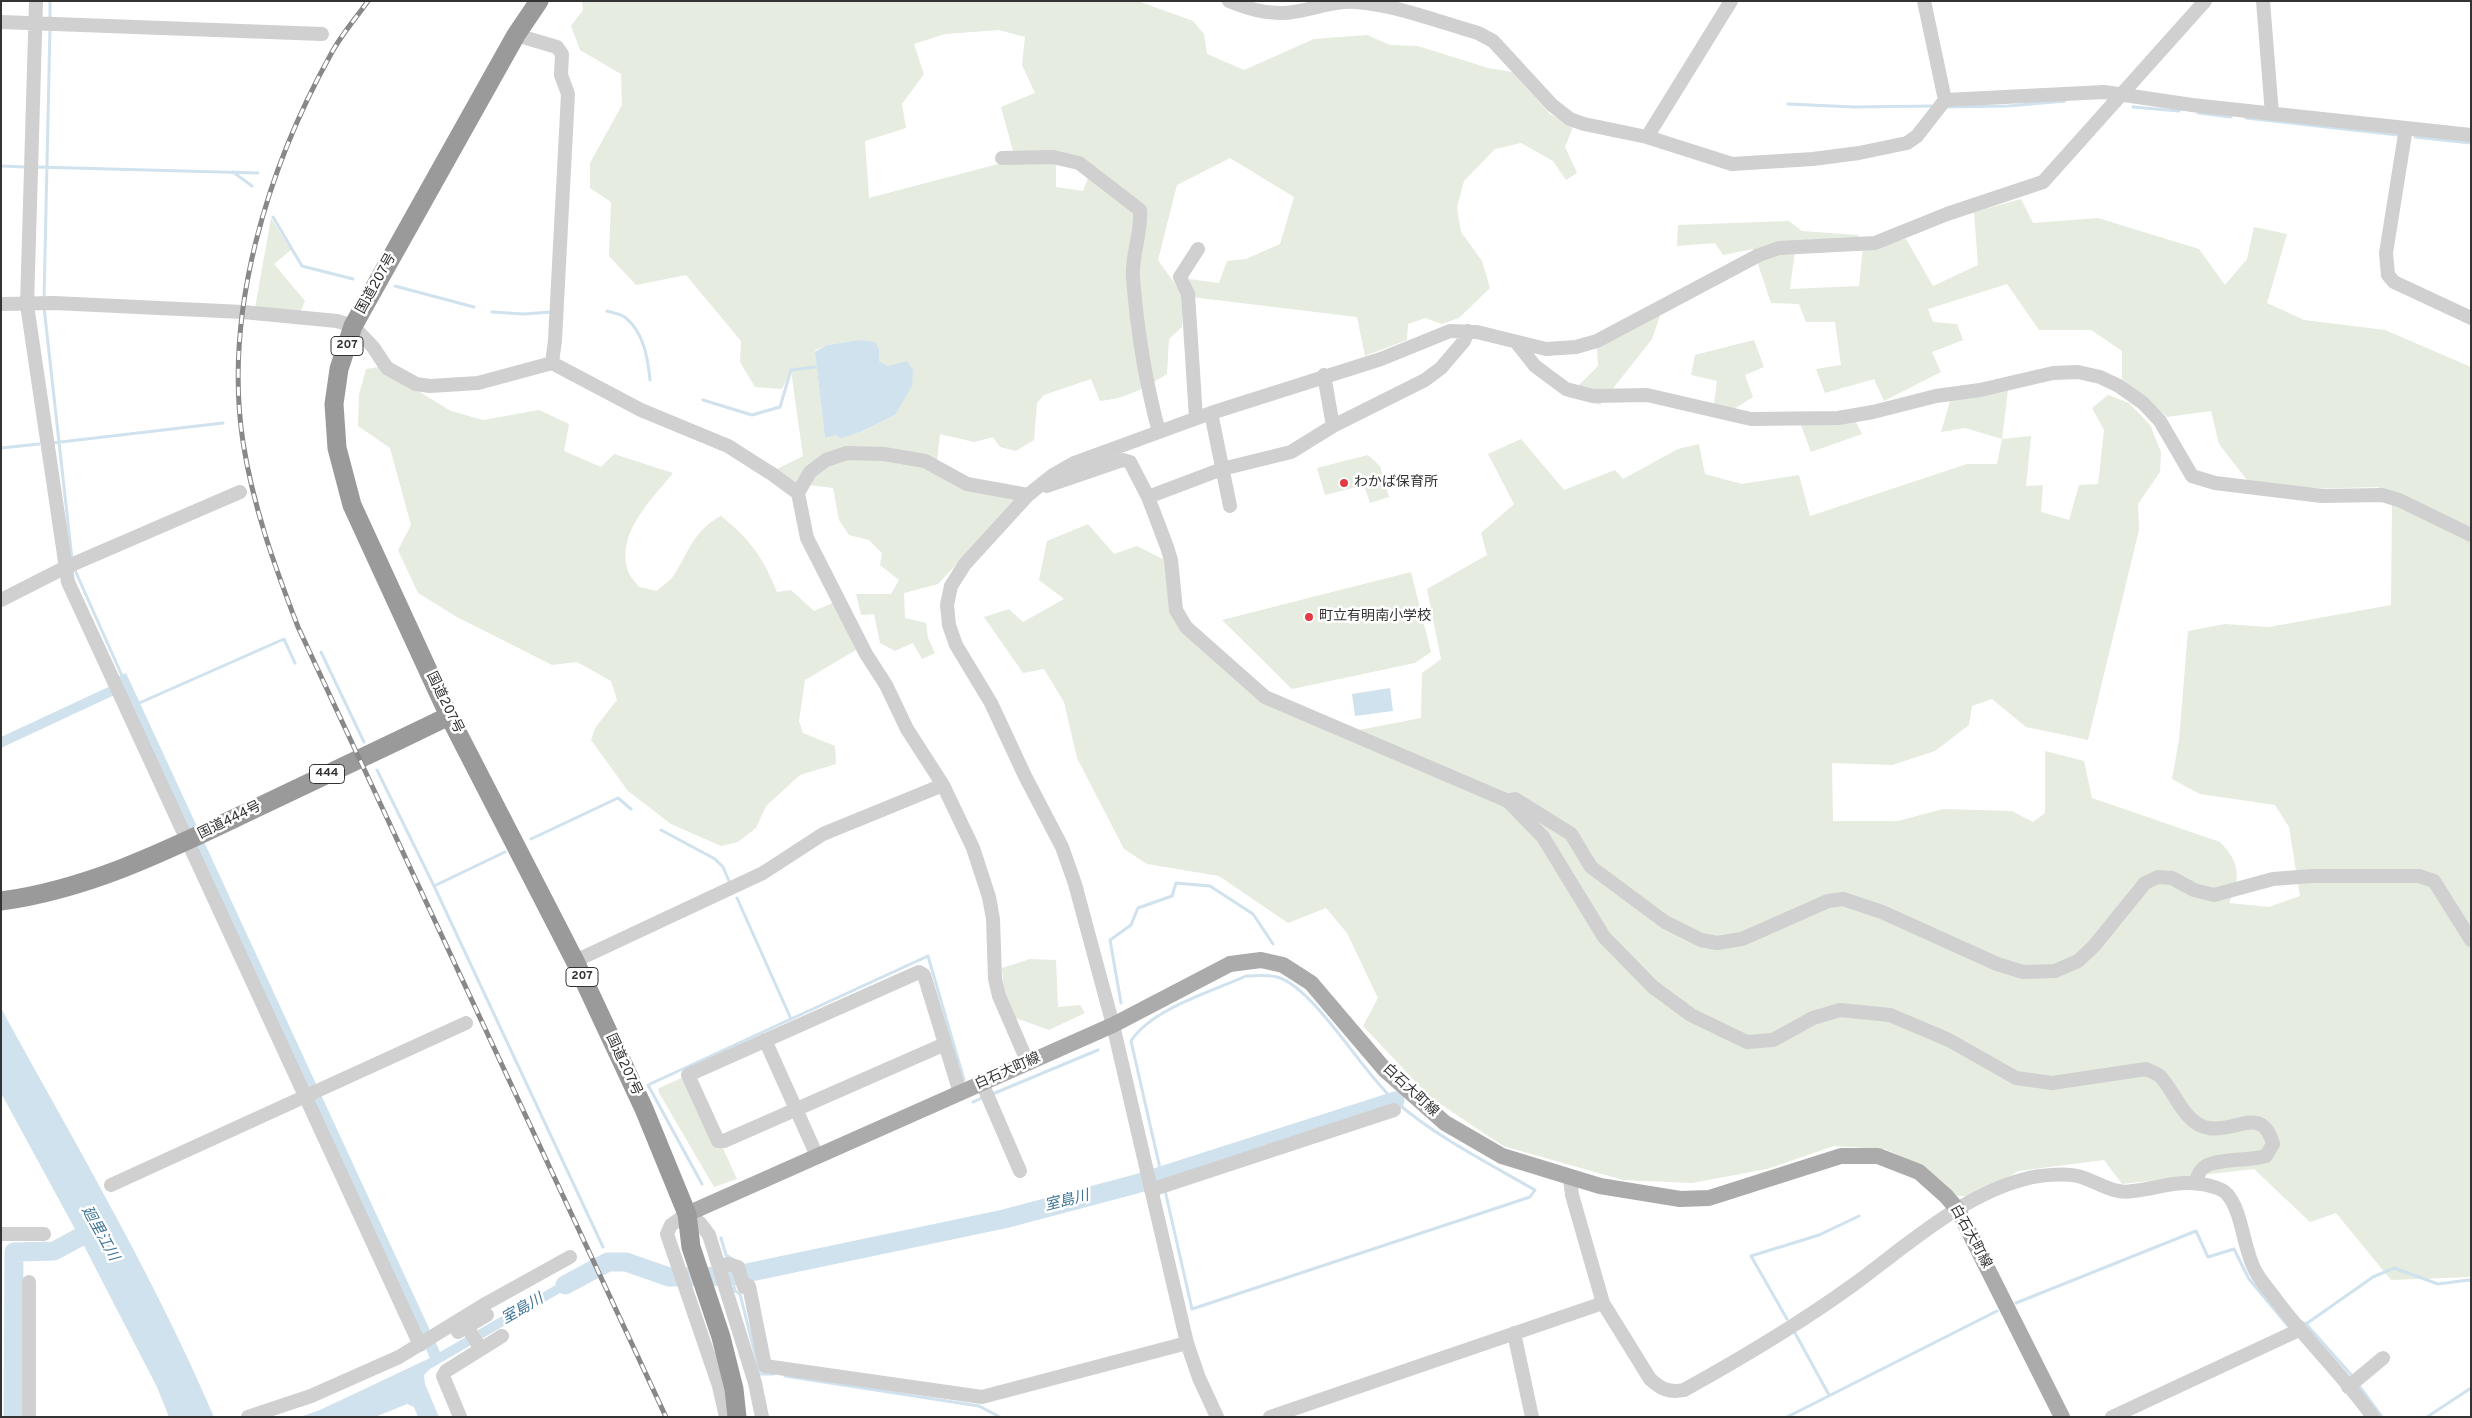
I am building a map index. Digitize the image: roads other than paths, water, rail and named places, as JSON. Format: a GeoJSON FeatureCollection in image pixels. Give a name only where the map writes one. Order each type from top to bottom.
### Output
{"type":"FeatureCollection","features":[{"type":"Feature","properties":{"kind":"highway","name":"国道207号"},"geometry":{"type":"LineString","coordinates":[[540,1],[516,35],[352,326],[339,369],[334,404],[337,448],[352,506],[450,716],[575,961],[644,1109],[687,1214],[691,1247],[720,1336],[734,1390],[737,1417]]}},
{"type":"Feature","properties":{"kind":"highway","name":"国道444号"},"geometry":{"type":"LineString","coordinates":[[1,901],[31,897],[82,885],[188,841],[450,716]]}},
{"type":"Feature","properties":{"kind":"main road","name":"白石大町線"},"geometry":{"type":"LineString","coordinates":[[687,1214],[960,1093],[986,1092],[1028,1063],[1113,1025],[1230,964],[1261,960],[1283,965],[1311,983],[1385,1070],[1445,1124],[1502,1156],[1570,1178],[1680,1199],[1709,1198],[1841,1156],[1878,1156],[1919,1172],[1946,1196],[1958,1210],[2062,1417]]}},
{"type":"Feature","properties":{"kind":"street"},"geometry":{"type":"LineString","coordinates":[[36,1],[45,24],[39,304],[70,565],[68,582],[423,1348]]}},
{"type":"Feature","properties":{"kind":"street"},"geometry":{"type":"LineString","coordinates":[[1229,1],[1260,12],[1286,13],[1325,4],[1376,3],[1478,33],[1493,41],[1552,105],[1570,119],[1584,124],[1647,137],[1732,164],[1813,159],[1859,153],[1907,143],[1917,136],[1945,100],[2104,92],[2272,114],[2471,135]]}},
{"type":"Feature","properties":{"kind":"street"},"geometry":{"type":"LineString","coordinates":[[1647,137],[1731,1]]}},
{"type":"Feature","properties":{"kind":"street"},"geometry":{"type":"LineString","coordinates":[[1924,1],[1945,100]]}},
{"type":"Feature","properties":{"kind":"street"},"geometry":{"type":"LineString","coordinates":[[1217,1417],[1199,1378],[1187,1343],[1159,1188],[1147,1173],[1113,1025],[1076,884],[1062,847],[1025,776],[991,703],[956,645],[949,625],[947,605],[951,586],[965,564],[1028,495],[1074,463],[1196,418],[1324,375],[1381,359],[1450,331],[1468,331],[1546,349],[1576,347],[1597,341],[1759,254],[1779,248],[1875,242],[1947,214],[2043,182],[2205,1]]}},
{"type":"Feature","properties":{"kind":"street"},"geometry":{"type":"LineString","coordinates":[[2262,1],[2272,114]]}},
{"type":"Feature","properties":{"kind":"street"},"geometry":{"type":"LineString","coordinates":[[1,22],[322,34]]}},
{"type":"Feature","properties":{"kind":"street"},"geometry":{"type":"LineString","coordinates":[[516,35],[557,47],[562,54],[561,75],[568,94],[555,340],[552,363]]}},
{"type":"Feature","properties":{"kind":"street"},"geometry":{"type":"LineString","coordinates":[[2406,128],[2386,253],[2388,275],[2394,282],[2471,318]]}},
{"type":"Feature","properties":{"kind":"street"},"geometry":{"type":"LineString","coordinates":[[1002,158],[1053,157],[1079,163],[1140,210],[1141,221],[1133,276],[1150,398],[1159,432]]}},
{"type":"Feature","properties":{"kind":"street"},"geometry":{"type":"LineString","coordinates":[[1196,418],[1188,294],[1180,277],[1198,248]]}},
{"type":"Feature","properties":{"kind":"street"},"geometry":{"type":"LineString","coordinates":[[1,304],[243,312],[336,321],[352,326],[372,347],[386,368],[416,384],[439,386],[478,383],[552,363],[641,410],[728,446],[798,493]]}},
{"type":"Feature","properties":{"kind":"street"},"geometry":{"type":"LineString","coordinates":[[1148,497],[1222,469],[1290,452],[1333,426],[1425,380],[1441,368],[1464,341],[1468,331]]}},
{"type":"Feature","properties":{"kind":"street"},"geometry":{"type":"LineString","coordinates":[[1516,342],[1535,366],[1566,389],[1593,396],[1647,395],[1751,419],[1838,418],[1873,412],[1936,396],[1980,390],[2053,373],[2078,372],[2100,377],[2119,386],[2143,403],[2160,421],[2192,476],[2215,483],[2322,496],[2382,496],[2399,500],[2471,535]]}},
{"type":"Feature","properties":{"kind":"street"},"geometry":{"type":"LineString","coordinates":[[1324,375],[1333,426]]}},
{"type":"Feature","properties":{"kind":"street"},"geometry":{"type":"LineString","coordinates":[[1211,413],[1230,506]]}},
{"type":"Feature","properties":{"kind":"street"},"geometry":{"type":"LineString","coordinates":[[1028,495],[967,484],[925,461],[884,454],[847,453],[826,460],[810,472],[798,493],[807,538],[866,654],[886,685],[907,729],[943,785],[973,848],[990,897],[993,919],[995,979],[999,996],[1028,1063]]}},
{"type":"Feature","properties":{"kind":"street"},"geometry":{"type":"LineString","coordinates":[[1040,485],[1050,486],[1088,470],[1123,460],[1130,462],[1148,497],[1171,560],[1176,610],[1186,627],[1265,697],[1508,801],[1543,837],[1604,937],[1653,987],[1691,1015],[1747,1042],[1773,1040],[1813,1018],[1840,1010],[1890,1015],[1949,1040],[2016,1078],[2052,1083],[2146,1069],[2158,1074],[2194,1122],[2208,1128],[2232,1127],[2252,1122],[2261,1123],[2270,1132],[2273,1144],[2266,1156],[2253,1161],[2211,1163],[2202,1168],[2195,1183]]}},
{"type":"Feature","properties":{"kind":"street"},"geometry":{"type":"LineString","coordinates":[[1,600],[70,565],[240,492]]}},
{"type":"Feature","properties":{"kind":"street"},"geometry":{"type":"LineString","coordinates":[[575,961],[763,873],[823,834],[943,785]]}},
{"type":"Feature","properties":{"kind":"street"},"geometry":{"type":"LineString","coordinates":[[1508,801],[1515,799],[1571,834],[1591,867],[1665,922],[1685,934],[1717,943],[1742,939],[1828,901],[1843,899],[1882,912],[1997,964],[2024,972],[2055,971],[2078,961],[2094,946],[2145,883],[2158,877],[2172,878],[2194,890],[2214,895],[2273,879],[2312,876],[2419,876],[2434,881],[2471,940]]}},
{"type":"Feature","properties":{"kind":"street"},"geometry":{"type":"LineString","coordinates":[[945,1044],[724,1141],[718,1141],[688,1075],[918,972],[924,975],[960,1093]]}},
{"type":"Feature","properties":{"kind":"street"},"geometry":{"type":"LineString","coordinates":[[111,1185],[466,1023]]}},
{"type":"Feature","properties":{"kind":"street"},"geometry":{"type":"LineString","coordinates":[[766,1040],[817,1156]]}},
{"type":"Feature","properties":{"kind":"street"},"geometry":{"type":"LineString","coordinates":[[986,1092],[1020,1171]]}},
{"type":"Feature","properties":{"kind":"street"},"geometry":{"type":"LineString","coordinates":[[1159,1188],[1394,1110]]}},
{"type":"Feature","properties":{"kind":"street"},"geometry":{"type":"LineString","coordinates":[[1570,1178],[1572,1195],[1603,1303],[1650,1379],[1659,1388],[1673,1392],[1684,1390],[1749,1355],[1852,1286],[1944,1217],[2004,1186],[2028,1178],[2078,1176],[2114,1192],[2131,1192],[2171,1183],[2195,1183],[2217,1188],[2227,1193],[2236,1212],[2245,1246],[2256,1272],[2299,1330],[2353,1383],[2372,1417]]}},
{"type":"Feature","properties":{"kind":"street"},"geometry":{"type":"LineString","coordinates":[[726,1417],[719,1386],[667,1234],[671,1225],[687,1214],[700,1223],[709,1235],[755,1383],[762,1417]]}},
{"type":"Feature","properties":{"kind":"street"},"geometry":{"type":"LineString","coordinates":[[1,1234],[44,1234]]}},
{"type":"Feature","properties":{"kind":"street"},"geometry":{"type":"LineString","coordinates":[[248,1417],[311,1396],[423,1348],[487,1303],[570,1257]]}},
{"type":"Feature","properties":{"kind":"street"},"geometry":{"type":"LineString","coordinates":[[719,1266],[727,1264],[738,1267],[744,1287],[749,1286],[765,1366],[982,1396],[1187,1343]]}},
{"type":"Feature","properties":{"kind":"street"},"geometry":{"type":"LineString","coordinates":[[28,1417],[29,1282]]}},
{"type":"Feature","properties":{"kind":"street"},"geometry":{"type":"LineString","coordinates":[[1270,1417],[1603,1303]]}},
{"type":"Feature","properties":{"kind":"street"},"geometry":{"type":"LineString","coordinates":[[437,1339],[467,1327],[487,1314]]}},
{"type":"Feature","properties":{"kind":"street"},"geometry":{"type":"LineString","coordinates":[[467,1327],[481,1349]]}},
{"type":"Feature","properties":{"kind":"street"},"geometry":{"type":"LineString","coordinates":[[2112,1417],[2299,1330]]}},
{"type":"Feature","properties":{"kind":"street"},"geometry":{"type":"LineString","coordinates":[[1514,1333],[1532,1417]]}},
{"type":"Feature","properties":{"kind":"street"},"geometry":{"type":"LineString","coordinates":[[460,1417],[443,1376],[446,1371],[502,1336]]}},
{"type":"Feature","properties":{"kind":"street"},"geometry":{"type":"LineString","coordinates":[[2353,1383],[2383,1358]]}},
{"type":"Feature","properties":{"kind":"water"},"geometry":{"type":"Polygon","coordinates":[[[859,340],[875,342],[879,349],[879,361],[888,366],[907,361],[913,370],[912,386],[895,415],[860,432],[840,439],[836,435],[825,438],[815,352],[827,345],[859,340]]]}},
{"type":"Feature","properties":{"kind":"water"},"geometry":{"type":"Polygon","coordinates":[[[126,673],[440,1352],[585,1268],[589,1276],[430,1369],[424,1375],[425,1384],[439,1417],[418,1417],[414,1407],[407,1404],[375,1417],[300,1417],[320,1410],[430,1358],[123,691],[1,748],[1,737],[119,682],[117,677],[126,673]]]}},
{"type":"Feature","properties":{"kind":"water"},"geometry":{"type":"Polygon","coordinates":[[[1390,688],[1393,711],[1355,716],[1352,694],[1390,688]]]}},
{"type":"Feature","properties":{"kind":"water","name":"廻里江川"},"geometry":{"type":"Polygon","coordinates":[[[1,1008],[85,1159],[166,1312],[214,1417],[169,1417],[157,1387],[82,1242],[1,1093],[1,1008]]]}},
{"type":"Feature","properties":{"kind":"waterway"},"geometry":{"type":"LineString","coordinates":[[50,1],[50,21]]}},
{"type":"Feature","properties":{"kind":"waterway"},"geometry":{"type":"LineString","coordinates":[[44,301],[50,27]]}},
{"type":"Feature","properties":{"kind":"waterway"},"geometry":{"type":"LineString","coordinates":[[1945,107],[2008,106],[2065,101]]}},
{"type":"Feature","properties":{"kind":"waterway"},"geometry":{"type":"LineString","coordinates":[[1788,104],[1854,107],[1934,106]]}},
{"type":"Feature","properties":{"kind":"waterway"},"geometry":{"type":"LineString","coordinates":[[2133,107],[2179,111]]}},
{"type":"Feature","properties":{"kind":"waterway"},"geometry":{"type":"LineString","coordinates":[[2198,113],[2231,117]]}},
{"type":"Feature","properties":{"kind":"waterway"},"geometry":{"type":"LineString","coordinates":[[2246,118],[2398,135]]}},
{"type":"Feature","properties":{"kind":"waterway"},"geometry":{"type":"LineString","coordinates":[[2415,137],[2471,143]]}},
{"type":"Feature","properties":{"kind":"waterway"},"geometry":{"type":"LineString","coordinates":[[1,166],[26,167]]}},
{"type":"Feature","properties":{"kind":"waterway"},"geometry":{"type":"LineString","coordinates":[[36,167],[258,173]]}},
{"type":"Feature","properties":{"kind":"waterway"},"geometry":{"type":"LineString","coordinates":[[233,172],[252,186]]}},
{"type":"Feature","properties":{"kind":"waterway"},"geometry":{"type":"LineString","coordinates":[[273,217],[302,266],[353,279]]}},
{"type":"Feature","properties":{"kind":"waterway"},"geometry":{"type":"LineString","coordinates":[[395,286],[474,307]]}},
{"type":"Feature","properties":{"kind":"waterway"},"geometry":{"type":"LineString","coordinates":[[44,307],[72,559]]}},
{"type":"Feature","properties":{"kind":"waterway"},"geometry":{"type":"LineString","coordinates":[[607,311],[624,317],[637,331],[644,347],[650,380]]}},
{"type":"Feature","properties":{"kind":"waterway"},"geometry":{"type":"LineString","coordinates":[[492,312],[523,314],[552,312]]}},
{"type":"Feature","properties":{"kind":"waterway"},"geometry":{"type":"LineString","coordinates":[[703,400],[752,415],[780,407],[791,370],[815,367]]}},
{"type":"Feature","properties":{"kind":"waterway"},"geometry":{"type":"LineString","coordinates":[[52,443],[223,423]]}},
{"type":"Feature","properties":{"kind":"waterway"},"geometry":{"type":"LineString","coordinates":[[1,448],[39,444]]}},
{"type":"Feature","properties":{"kind":"waterway"},"geometry":{"type":"LineString","coordinates":[[74,568],[123,678]]}},
{"type":"Feature","properties":{"kind":"waterway"},"geometry":{"type":"LineString","coordinates":[[137,704],[284,639],[295,663]]}},
{"type":"Feature","properties":{"kind":"waterway"},"geometry":{"type":"LineString","coordinates":[[321,652],[364,742]]}},
{"type":"Feature","properties":{"kind":"waterway"},"geometry":{"type":"LineString","coordinates":[[377,770],[434,886],[505,852]]}},
{"type":"Feature","properties":{"kind":"waterway"},"geometry":{"type":"LineString","coordinates":[[531,839],[618,798],[631,809]]}},
{"type":"Feature","properties":{"kind":"waterway"},"geometry":{"type":"LineString","coordinates":[[661,830],[715,859],[723,867],[729,881]]}},
{"type":"Feature","properties":{"kind":"waterway"},"geometry":{"type":"LineString","coordinates":[[1121,1003],[1110,940],[1131,925],[1138,908],[1172,896],[1176,883],[1210,886],[1253,914],[1273,944]]}},
{"type":"Feature","properties":{"kind":"waterway"},"geometry":{"type":"LineString","coordinates":[[434,886],[603,1247]]}},
{"type":"Feature","properties":{"kind":"waterway"},"geometry":{"type":"LineString","coordinates":[[737,898],[791,1019],[928,956],[964,1080]]}},
{"type":"Feature","properties":{"kind":"waterway"},"geometry":{"type":"LineString","coordinates":[[1246,976],[1273,976],[1291,984],[1322,1013],[1383,1089],[1396,1102],[1446,1139],[1535,1190],[1530,1197],[1192,1309],[1131,1041],[1140,1030],[1167,1010],[1246,976]]}},
{"type":"Feature","properties":{"kind":"waterway"},"geometry":{"type":"LineString","coordinates":[[702,1184],[648,1085],[791,1019]]}},
{"type":"Feature","properties":{"kind":"waterway"},"geometry":{"type":"LineString","coordinates":[[990,1095],[1098,1050]]}},
{"type":"Feature","properties":{"kind":"waterway"},"geometry":{"type":"LineString","coordinates":[[973,1102],[984,1097]]}},
{"type":"Feature","properties":{"kind":"waterway","name":"室島川"},"geometry":{"type":"LineString","coordinates":[[565,1285],[608,1262],[626,1262],[669,1277],[732,1276],[1004,1219],[1136,1184],[1395,1101]]}},
{"type":"Feature","properties":{"kind":"waterway"},"geometry":{"type":"LineString","coordinates":[[1787,1319],[1751,1256],[1819,1235],[1859,1216]]}},
{"type":"Feature","properties":{"kind":"waterway","name":"廻里江川"},"geometry":{"type":"LineString","coordinates":[[13,1417],[14,1252],[54,1251],[95,1229]]}},
{"type":"Feature","properties":{"kind":"waterway"},"geometry":{"type":"LineString","coordinates":[[2016,1303],[2196,1231],[2208,1257],[2234,1249],[2249,1279],[2289,1327]]}},
{"type":"Feature","properties":{"kind":"waterway"},"geometry":{"type":"LineString","coordinates":[[721,1238],[726,1255],[734,1260]]}},
{"type":"Feature","properties":{"kind":"waterway"},"geometry":{"type":"LineString","coordinates":[[2306,1324],[2373,1277],[2394,1268],[2438,1284],[2471,1281]]}},
{"type":"Feature","properties":{"kind":"waterway","name":"室島川"},"geometry":{"type":"LineString","coordinates":[[732,1276],[735,1291],[740,1294],[760,1374],[774,1374]]}},
{"type":"Feature","properties":{"kind":"waterway"},"geometry":{"type":"LineString","coordinates":[[1787,1417],[1997,1311]]}},
{"type":"Feature","properties":{"kind":"waterway"},"geometry":{"type":"LineString","coordinates":[[2300,1321],[2306,1324],[2354,1378]]}},
{"type":"Feature","properties":{"kind":"waterway"},"geometry":{"type":"LineString","coordinates":[[1795,1333],[1829,1395]]}},
{"type":"Feature","properties":{"kind":"waterway","name":"室島川"},"geometry":{"type":"LineString","coordinates":[[785,1376],[979,1406],[1000,1417]]}},
{"type":"Feature","properties":{"kind":"waterway"},"geometry":{"type":"LineString","coordinates":[[2357,1383],[2382,1417]]}},
{"type":"Feature","properties":{"kind":"waterway"},"geometry":{"type":"LineString","coordinates":[[2427,1417],[2471,1388]]}},
{"type":"Feature","properties":{"kind":"railway"},"geometry":{"type":"LineString","coordinates":[[368,1],[335,47],[308,98],[270,192],[256,242],[245,292],[239,342],[238,393],[247,466],[266,536],[298,627],[666,1417]]}},
{"type":"Feature","properties":{"kind":"place","name":"わかば保育所"},"geometry":{"type":"Point","coordinates":[1344,483]}},
{"type":"Feature","properties":{"kind":"place","name":"町立有明南小学校"},"geometry":{"type":"Point","coordinates":[1309,617]}}]}
